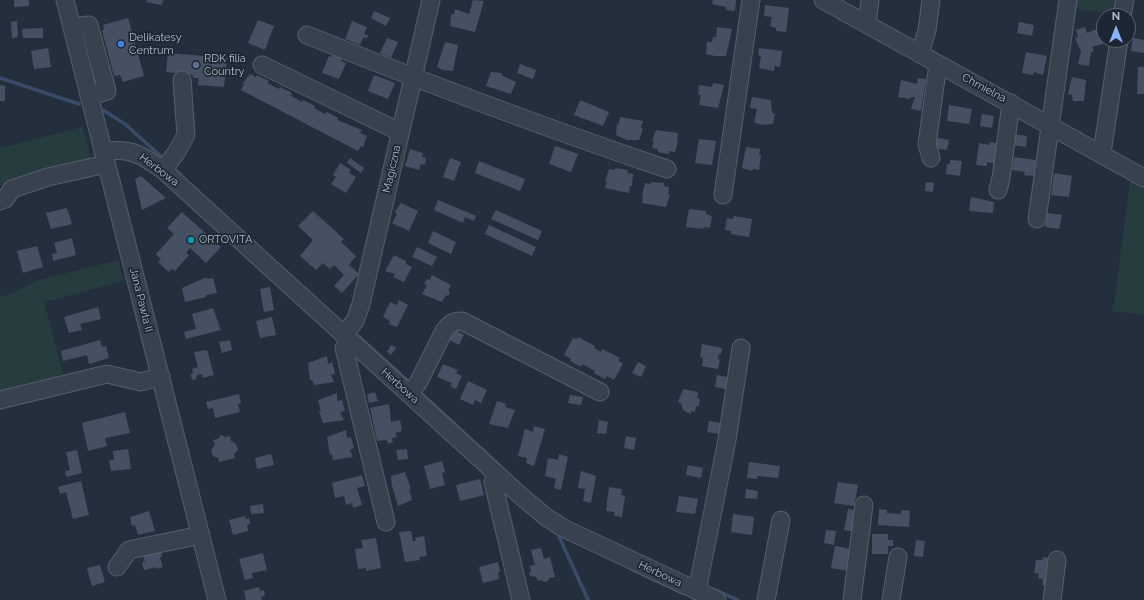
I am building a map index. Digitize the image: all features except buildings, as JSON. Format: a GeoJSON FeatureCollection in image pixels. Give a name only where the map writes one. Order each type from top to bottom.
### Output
{"type":"FeatureCollection","features":[{"type":"Feature","properties":{"kind":"street","name":"Jana Pawła II"},"geometry":{"type":"LineString","coordinates":[[66,0],[217,600]]}},
{"type":"Feature","properties":{"kind":"street","name":"Magiczna"},"geometry":{"type":"LineString","coordinates":[[347,336],[355,321],[361,304],[431,0]]}},
{"type":"Feature","properties":{"kind":"street"},"geometry":{"type":"LineString","coordinates":[[723,194],[751,0]]}},
{"type":"Feature","properties":{"kind":"street","name":"Chmielna"},"geometry":{"type":"LineString","coordinates":[[823,0],[1050,124],[1144,178]]}},
{"type":"Feature","properties":{"kind":"street"},"geometry":{"type":"LineString","coordinates":[[867,23],[870,0]]}},
{"type":"Feature","properties":{"kind":"street"},"geometry":{"type":"LineString","coordinates":[[920,54],[927,30],[931,0]]}},
{"type":"Feature","properties":{"kind":"street"},"geometry":{"type":"LineString","coordinates":[[1037,219],[1068,0]]}},
{"type":"Feature","properties":{"kind":"street"},"geometry":{"type":"LineString","coordinates":[[307,35],[413,78],[556,131],[667,169]]}},
{"type":"Feature","properties":{"kind":"street"},"geometry":{"type":"LineString","coordinates":[[1102,153],[1118,48]]}},
{"type":"Feature","properties":{"kind":"street"},"geometry":{"type":"LineString","coordinates":[[931,158],[927,144],[938,64]]}},
{"type":"Feature","properties":{"kind":"street"},"geometry":{"type":"LineString","coordinates":[[262,65],[400,132]]}},
{"type":"Feature","properties":{"kind":"street"},"geometry":{"type":"LineString","coordinates":[[163,170],[176,153],[186,135],[182,80]]}},
{"type":"Feature","properties":{"kind":"street"},"geometry":{"type":"LineString","coordinates":[[998,190],[1011,103]]}},
{"type":"Feature","properties":{"kind":"street","name":"Herbowa"},"geometry":{"type":"LineString","coordinates":[[0,200],[6,199],[12,189],[105,158],[128,151],[141,154],[163,170],[546,517],[563,528],[716,600]]}},
{"type":"Feature","properties":{"kind":"street"},"geometry":{"type":"LineString","coordinates":[[409,394],[418,383],[449,324],[455,321],[462,321],[600,392]]}},
{"type":"Feature","properties":{"kind":"street"},"geometry":{"type":"LineString","coordinates":[[347,336],[344,348],[386,522]]}},
{"type":"Feature","properties":{"kind":"street"},"geometry":{"type":"LineString","coordinates":[[697,591],[727,440],[741,348]]}},
{"type":"Feature","properties":{"kind":"street"},"geometry":{"type":"LineString","coordinates":[[0,400],[107,374],[141,382],[161,376]]}},
{"type":"Feature","properties":{"kind":"street"},"geometry":{"type":"LineString","coordinates":[[496,473],[493,482],[522,600]]}},
{"type":"Feature","properties":{"kind":"street"},"geometry":{"type":"LineString","coordinates":[[852,600],[864,505]]}},
{"type":"Feature","properties":{"kind":"street"},"geometry":{"type":"LineString","coordinates":[[766,600],[781,520]]}},
{"type":"Feature","properties":{"kind":"street"},"geometry":{"type":"LineString","coordinates":[[117,567],[129,550],[201,535]]}},
{"type":"Feature","properties":{"kind":"street"},"geometry":{"type":"LineString","coordinates":[[891,600],[898,557]]}},
{"type":"Feature","properties":{"kind":"street"},"geometry":{"type":"LineString","coordinates":[[1052,600],[1057,560]]}},
{"type":"Feature","properties":{"kind":"green space"},"geometry":{"type":"Polygon","coordinates":[[[1072,0],[1120,0],[1119,8],[1096,8],[1096,12],[1070,8],[1072,0]]]}},
{"type":"Feature","properties":{"kind":"green space"},"geometry":{"type":"Polygon","coordinates":[[[82,127],[92,162],[0,186],[0,148],[82,127]]]}},
{"type":"Feature","properties":{"kind":"green space"},"geometry":{"type":"Polygon","coordinates":[[[1131,175],[1144,183],[1144,315],[1113,311],[1131,175]]]}},
{"type":"Feature","properties":{"kind":"green space"},"geometry":{"type":"Polygon","coordinates":[[[118,260],[124,281],[44,302],[64,378],[0,394],[0,297],[11,294],[38,280],[118,260]]]}},
{"type":"Feature","properties":{"kind":"waterway"},"geometry":{"type":"LineString","coordinates":[[0,78],[79,104]]}},
{"type":"Feature","properties":{"kind":"waterway"},"geometry":{"type":"LineString","coordinates":[[103,110],[125,124],[165,160]]}},
{"type":"Feature","properties":{"kind":"waterway"},"geometry":{"type":"LineString","coordinates":[[171,166],[181,175]]}},
{"type":"Feature","properties":{"kind":"waterway"},"geometry":{"type":"LineString","coordinates":[[356,334],[408,381]]}},
{"type":"Feature","properties":{"kind":"waterway"},"geometry":{"type":"LineString","coordinates":[[422,394],[500,466]]}},
{"type":"Feature","properties":{"kind":"waterway"},"geometry":{"type":"LineString","coordinates":[[557,532],[588,600]]}},
{"type":"Feature","properties":{"kind":"waterway"},"geometry":{"type":"LineString","coordinates":[[629,568],[682,593]]}},
{"type":"Feature","properties":{"kind":"waterway"},"geometry":{"type":"LineString","coordinates":[[713,589],[738,600]]}},
{"type":"Feature","properties":{"kind":"place","name":"Delikatesy Centrum"},"geometry":{"type":"Point","coordinates":[121,44]}},
{"type":"Feature","properties":{"kind":"place","name":"RDK filia Country"},"geometry":{"type":"Point","coordinates":[196,65]}},
{"type":"Feature","properties":{"kind":"place","name":"ORTOVITA"},"geometry":{"type":"Point","coordinates":[191,240]}}]}
